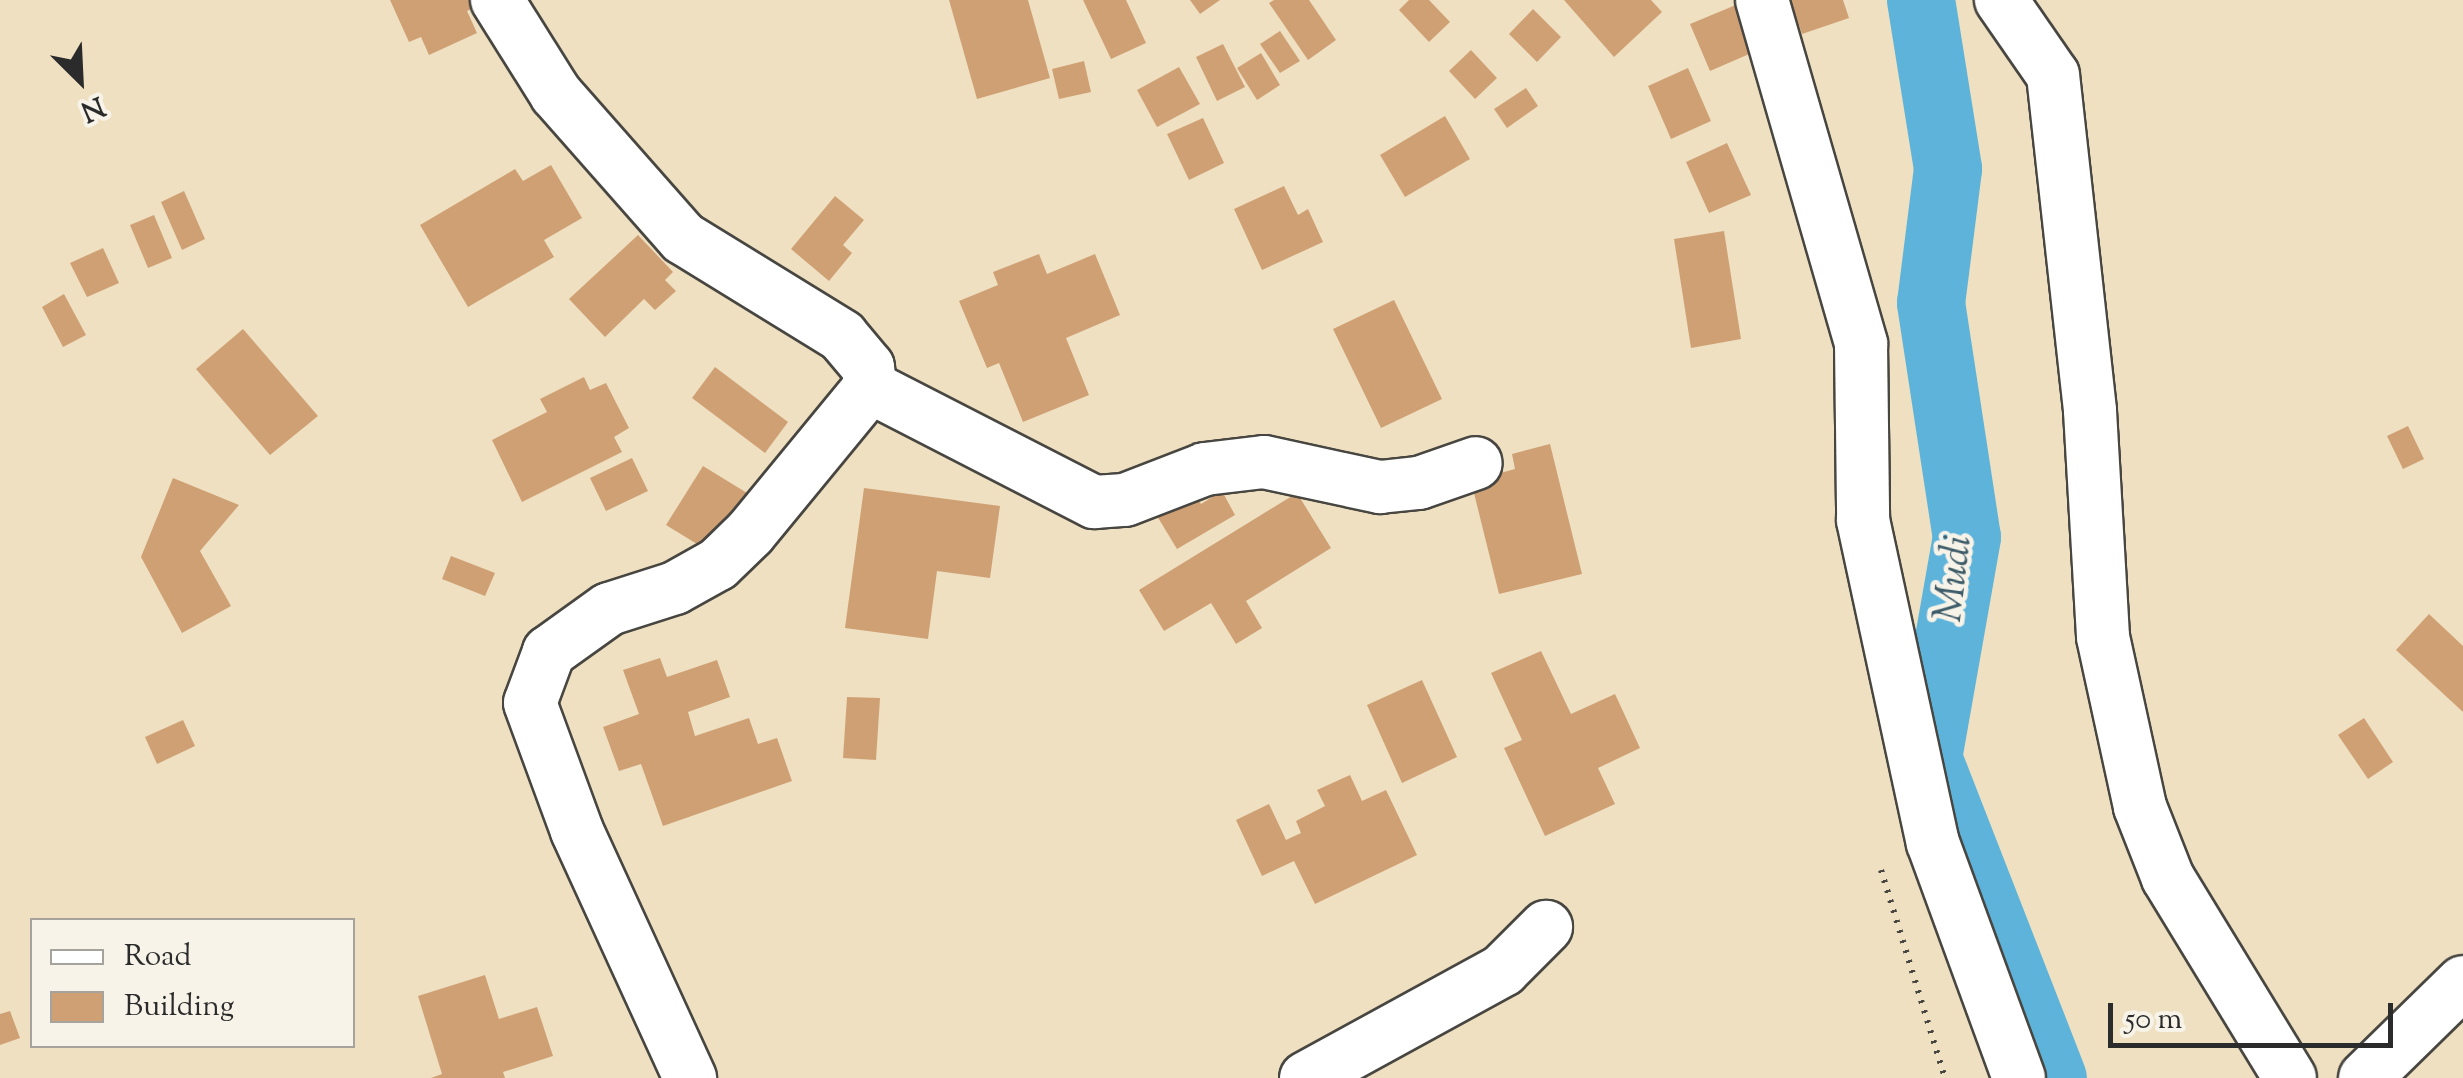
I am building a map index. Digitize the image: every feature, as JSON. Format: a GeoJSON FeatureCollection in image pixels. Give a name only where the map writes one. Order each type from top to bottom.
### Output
{"type":"FeatureCollection","features":[{"type":"Feature","properties":{"kind":"street"},"geometry":{"type":"LineString","coordinates":[[497,0],[556,94],[683,238],[842,336],[868,367],[870,387],[718,564],[675,588],[609,609],[549,652],[530,703],[577,832],[690,1078]]}},
{"type":"Feature","properties":{"kind":"street"},"geometry":{"type":"LineString","coordinates":[[1762,0],[1862,344],[1863,520],[1934,843],[2019,1078]]}},
{"type":"Feature","properties":{"kind":"street"},"geometry":{"type":"LineString","coordinates":[[2001,0],[2054,75],[2090,410],[2103,637],[2140,806],[2168,878],[2290,1078]]}},
{"type":"Feature","properties":{"kind":"street"},"geometry":{"type":"LineString","coordinates":[[870,387],[1094,502],[1124,500],[1205,469],[1244,464],[1300,467],[1380,488],[1476,463]]}},
{"type":"Feature","properties":{"kind":"street"},"geometry":{"type":"LineString","coordinates":[[1306,1078],[1502,970],[1546,927]]}},
{"type":"Feature","properties":{"kind":"street"},"geometry":{"type":"LineString","coordinates":[[2365,1078],[2463,982]]}},
{"type":"Feature","properties":{"kind":"path"},"geometry":{"type":"LineString","coordinates":[[1880,870],[1945,1078]]}},
{"type":"Feature","properties":{"kind":"building"},"geometry":{"type":"Polygon","coordinates":[[[390,0],[491,0],[467,11],[477,33],[429,55],[421,37],[409,42],[390,0]]]}},
{"type":"Feature","properties":{"kind":"building"},"geometry":{"type":"Polygon","coordinates":[[[949,0],[1028,0],[1050,78],[977,99],[949,0]]]}},
{"type":"Feature","properties":{"kind":"building"},"geometry":{"type":"Polygon","coordinates":[[[1083,0],[1126,0],[1146,43],[1111,59],[1083,0]]]}},
{"type":"Feature","properties":{"kind":"building"},"geometry":{"type":"Polygon","coordinates":[[[1190,0],[1220,0],[1200,14],[1190,0]]]}},
{"type":"Feature","properties":{"kind":"building"},"geometry":{"type":"Polygon","coordinates":[[[1309,0],[1336,40],[1308,60],[1269,3],[1309,0]]]}},
{"type":"Feature","properties":{"kind":"building"},"geometry":{"type":"Polygon","coordinates":[[[1409,0],[1429,0],[1450,22],[1429,42],[1399,10],[1409,0]]]}},
{"type":"Feature","properties":{"kind":"building"},"geometry":{"type":"Polygon","coordinates":[[[1564,0],[1651,0],[1662,12],[1614,57],[1564,0]]]}},
{"type":"Feature","properties":{"kind":"building"},"geometry":{"type":"Polygon","coordinates":[[[1790,0],[1843,0],[1849,18],[1802,34],[1790,0]]]}},
{"type":"Feature","properties":{"kind":"building"},"geometry":{"type":"Polygon","coordinates":[[[1743,2],[1763,48],[1710,71],[1690,24],[1743,2]]]}},
{"type":"Feature","properties":{"kind":"building"},"geometry":{"type":"Polygon","coordinates":[[[1533,9],[1561,37],[1537,62],[1509,34],[1533,9]]]}},
{"type":"Feature","properties":{"kind":"building"},"geometry":{"type":"Polygon","coordinates":[[[1280,31],[1300,61],[1280,73],[1260,44],[1280,31]]]}},
{"type":"Feature","properties":{"kind":"building"},"geometry":{"type":"Polygon","coordinates":[[[1223,44],[1245,87],[1217,101],[1196,57],[1223,44]]]}},
{"type":"Feature","properties":{"kind":"building"},"geometry":{"type":"Polygon","coordinates":[[[1471,50],[1497,78],[1475,99],[1449,71],[1471,50]]]}},
{"type":"Feature","properties":{"kind":"building"},"geometry":{"type":"Polygon","coordinates":[[[1261,53],[1280,85],[1257,100],[1237,68],[1261,53]]]}},
{"type":"Feature","properties":{"kind":"building"},"geometry":{"type":"Polygon","coordinates":[[[1084,61],[1091,92],[1059,99],[1052,69],[1084,61]]]}},
{"type":"Feature","properties":{"kind":"building"},"geometry":{"type":"Polygon","coordinates":[[[1179,67],[1200,104],[1157,127],[1137,90],[1179,67]]]}},
{"type":"Feature","properties":{"kind":"building"},"geometry":{"type":"Polygon","coordinates":[[[1688,68],[1711,121],[1671,139],[1648,86],[1688,68]]]}},
{"type":"Feature","properties":{"kind":"building"},"geometry":{"type":"Polygon","coordinates":[[[1526,88],[1538,106],[1507,128],[1494,109],[1526,88]]]}},
{"type":"Feature","properties":{"kind":"building"},"geometry":{"type":"Polygon","coordinates":[[[1445,116],[1470,159],[1405,197],[1380,155],[1445,116]]]}},
{"type":"Feature","properties":{"kind":"building"},"geometry":{"type":"Polygon","coordinates":[[[1203,118],[1224,163],[1189,180],[1167,134],[1203,118]]]}},
{"type":"Feature","properties":{"kind":"building"},"geometry":{"type":"Polygon","coordinates":[[[1727,143],[1751,195],[1709,213],[1686,162],[1727,143]]]}},
{"type":"Feature","properties":{"kind":"building"},"geometry":{"type":"Polygon","coordinates":[[[551,165],[582,218],[544,240],[554,257],[468,307],[420,225],[515,169],[523,181],[551,165]]]}},
{"type":"Feature","properties":{"kind":"building"},"geometry":{"type":"Polygon","coordinates":[[[1284,186],[1298,215],[1308,209],[1323,242],[1262,270],[1234,209],[1284,186]]]}},
{"type":"Feature","properties":{"kind":"building"},"geometry":{"type":"Polygon","coordinates":[[[184,191],[205,239],[182,250],[161,202],[184,191]]]}},
{"type":"Feature","properties":{"kind":"building"},"geometry":{"type":"Polygon","coordinates":[[[835,196],[864,220],[843,245],[852,253],[829,281],[791,249],[835,196]]]}},
{"type":"Feature","properties":{"kind":"building"},"geometry":{"type":"Polygon","coordinates":[[[154,215],[172,258],[148,268],[130,225],[154,215]]]}},
{"type":"Feature","properties":{"kind":"building"},"geometry":{"type":"Polygon","coordinates":[[[1724,231],[1741,339],[1691,348],[1674,239],[1724,231]]]}},
{"type":"Feature","properties":{"kind":"building"},"geometry":{"type":"Polygon","coordinates":[[[638,235],[673,272],[665,280],[676,291],[655,310],[644,299],[605,337],[569,299],[638,235]]]}},
{"type":"Feature","properties":{"kind":"building"},"geometry":{"type":"Polygon","coordinates":[[[103,248],[119,283],[87,297],[70,263],[103,248]]]}},
{"type":"Feature","properties":{"kind":"building"},"geometry":{"type":"Polygon","coordinates":[[[1039,254],[1047,274],[1095,254],[1120,315],[1066,338],[1089,395],[1023,422],[999,363],[987,368],[959,301],[998,285],[993,272],[1039,254]]]}},
{"type":"Feature","properties":{"kind":"building"},"geometry":{"type":"Polygon","coordinates":[[[64,294],[86,335],[63,347],[42,307],[64,294]]]}},
{"type":"Feature","properties":{"kind":"building"},"geometry":{"type":"Polygon","coordinates":[[[1394,300],[1442,399],[1381,428],[1333,329],[1394,300]]]}},
{"type":"Feature","properties":{"kind":"building"},"geometry":{"type":"Polygon","coordinates":[[[243,329],[318,416],[270,455],[196,369],[243,329]]]}},
{"type":"Feature","properties":{"kind":"building"},"geometry":{"type":"Polygon","coordinates":[[[715,367],[788,422],[765,453],[692,398],[715,367]]]}},
{"type":"Feature","properties":{"kind":"building"},"geometry":{"type":"Polygon","coordinates":[[[584,377],[590,390],[606,383],[629,428],[614,437],[622,452],[522,502],[492,440],[547,412],[540,399],[584,377]]]}},
{"type":"Feature","properties":{"kind":"building"},"geometry":{"type":"Polygon","coordinates":[[[2408,426],[2424,459],[2403,469],[2387,436],[2408,426]]]}},
{"type":"Feature","properties":{"kind":"building"},"geometry":{"type":"Polygon","coordinates":[[[1550,444],[1582,574],[1499,594],[1471,481],[1515,469],[1512,454],[1550,444]]]}},
{"type":"Feature","properties":{"kind":"building"},"geometry":{"type":"Polygon","coordinates":[[[632,458],[648,491],[606,511],[590,478],[632,458]]]}},
{"type":"Feature","properties":{"kind":"building"},"geometry":{"type":"Polygon","coordinates":[[[703,466],[747,493],[710,552],[666,525],[703,466]]]}},
{"type":"Feature","properties":{"kind":"building"},"geometry":{"type":"Polygon","coordinates":[[[173,478],[239,505],[200,551],[231,606],[182,633],[141,557],[173,478]]]}},
{"type":"Feature","properties":{"kind":"building"},"geometry":{"type":"Polygon","coordinates":[[[864,488],[1000,506],[990,578],[937,571],[928,639],[845,628],[864,488]]]}},
{"type":"Feature","properties":{"kind":"building"},"geometry":{"type":"Polygon","coordinates":[[[1191,488],[1201,504],[1222,491],[1235,515],[1177,549],[1154,511],[1191,488]]]}},
{"type":"Feature","properties":{"kind":"building"},"geometry":{"type":"Polygon","coordinates":[[[1297,493],[1331,548],[1246,601],[1262,628],[1236,644],[1211,603],[1164,631],[1139,590],[1297,493]]]}},
{"type":"Feature","properties":{"kind":"building"},"geometry":{"type":"Polygon","coordinates":[[[451,556],[495,573],[485,596],[442,579],[451,556]]]}},
{"type":"Feature","properties":{"kind":"building"},"geometry":{"type":"Polygon","coordinates":[[[2429,614],[2463,646],[2463,712],[2396,650],[2429,614]]]}},
{"type":"Feature","properties":{"kind":"building"},"geometry":{"type":"Polygon","coordinates":[[[1541,651],[1571,714],[1615,694],[1640,748],[1598,768],[1615,804],[1545,836],[1504,748],[1522,740],[1491,673],[1541,651]]]}},
{"type":"Feature","properties":{"kind":"building"},"geometry":{"type":"Polygon","coordinates":[[[660,658],[667,677],[717,660],[730,697],[688,712],[695,736],[749,718],[758,744],[777,738],[792,781],[663,826],[641,764],[619,771],[603,727],[639,714],[623,670],[660,658]]]}},
{"type":"Feature","properties":{"kind":"building"},"geometry":{"type":"Polygon","coordinates":[[[1422,680],[1457,757],[1402,783],[1367,705],[1422,680]]]}},
{"type":"Feature","properties":{"kind":"building"},"geometry":{"type":"Polygon","coordinates":[[[847,697],[880,698],[876,760],[843,758],[847,697]]]}},
{"type":"Feature","properties":{"kind":"building"},"geometry":{"type":"Polygon","coordinates":[[[2364,718],[2393,762],[2368,779],[2338,735],[2364,718]]]}},
{"type":"Feature","properties":{"kind":"building"},"geometry":{"type":"Polygon","coordinates":[[[183,720],[195,746],[157,764],[145,737],[183,720]]]}},
{"type":"Feature","properties":{"kind":"building"},"geometry":{"type":"Polygon","coordinates":[[[1350,775],[1362,801],[1386,790],[1417,855],[1315,904],[1294,861],[1262,876],[1236,820],[1269,804],[1286,840],[1301,833],[1296,821],[1325,806],[1317,790],[1350,775]]]}},
{"type":"Feature","properties":{"kind":"building"},"geometry":{"type":"Polygon","coordinates":[[[485,975],[499,1019],[537,1007],[553,1056],[503,1072],[505,1078],[431,1078],[442,1074],[418,996],[485,975]]]}},
{"type":"Feature","properties":{"kind":"building"},"geometry":{"type":"Polygon","coordinates":[[[10,1011],[20,1038],[0,1045],[0,1014],[10,1011]]]}},
{"type":"Feature","properties":{"kind":"waterway","name":"Mudi"},"geometry":{"type":"LineString","coordinates":[[1921,0],[1948,169],[1931,303],[1967,537],[1928,758],[2053,1078]]}}]}
